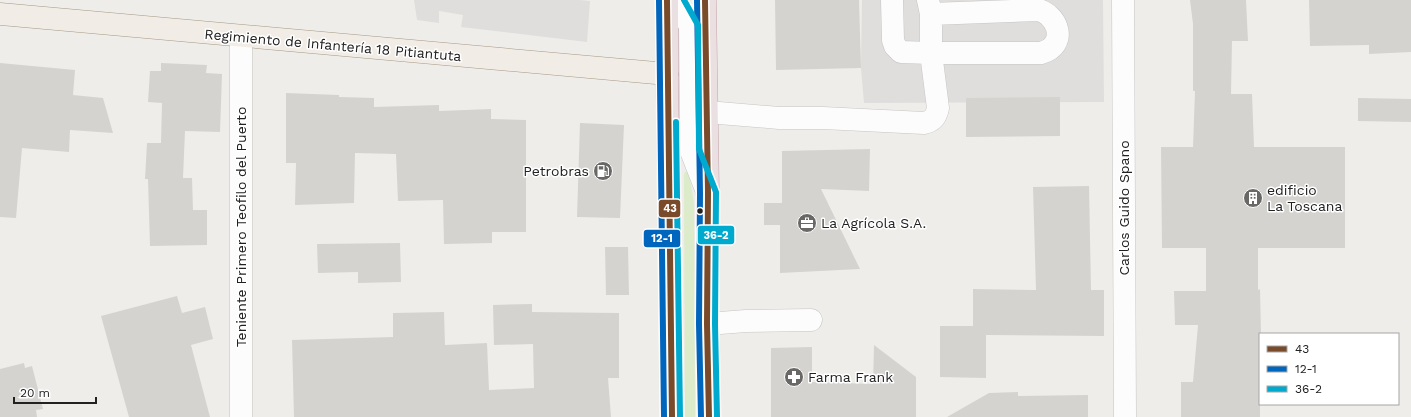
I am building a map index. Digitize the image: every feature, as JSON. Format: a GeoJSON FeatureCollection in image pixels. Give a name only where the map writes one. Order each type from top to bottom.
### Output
{"type":"FeatureCollection","features":[{"type":"Feature","properties":{"kind":"highway"},"geometry":{"type":"LineString","coordinates":[[667,0],[672,417]]}},
{"type":"Feature","properties":{"kind":"highway"},"geometry":{"type":"LineString","coordinates":[[705,0],[708,193],[707,324],[710,417]]}},
{"type":"Feature","properties":{"kind":"main road","name":"Regimiento de Infantería 18 Pitiantuta"},"geometry":{"type":"LineString","coordinates":[[0,14],[241,37],[667,74]]}},
{"type":"Feature","properties":{"kind":"street"},"geometry":{"type":"LineString","coordinates":[[675,0],[690,26],[691,151],[708,193]]}},
{"type":"Feature","properties":{"kind":"street"},"geometry":{"type":"LineString","coordinates":[[707,112],[779,118],[823,118],[924,123],[931,121],[937,115],[938,108],[931,53],[929,7],[1039,10],[1047,12],[1054,21],[1058,30],[1057,39],[1050,48],[1041,53],[931,53],[901,52],[895,46],[893,40],[892,0]]}},
{"type":"Feature","properties":{"kind":"street","name":"Carlos Guido Spano"},"geometry":{"type":"LineString","coordinates":[[1123,0],[1125,417]]}},
{"type":"Feature","properties":{"kind":"street","name":"Teniente Primero Teofilo del Puerto"},"geometry":{"type":"LineString","coordinates":[[241,37],[241,417]]}},
{"type":"Feature","properties":{"kind":"street"},"geometry":{"type":"LineString","coordinates":[[707,324],[746,320],[811,320]]}},
{"type":"Feature","properties":{"kind":"green space"},"geometry":{"type":"Polygon","coordinates":[[[685,172],[689,174],[694,203],[695,417],[685,417],[685,172]]]}},
{"type":"Feature","properties":{"kind":"shaded area"},"geometry":{"type":"Polygon","coordinates":[[[414,0],[590,1],[587,42],[461,27],[463,15],[439,11],[439,23],[417,20],[414,0]]]}},
{"type":"Feature","properties":{"kind":"shaded area"},"geometry":{"type":"Polygon","coordinates":[[[862,0],[1103,0],[1104,102],[864,103],[861,68],[862,0]]]}},
{"type":"Feature","properties":{"kind":"building"},"geometry":{"type":"Polygon","coordinates":[[[775,0],[859,0],[861,68],[776,70],[775,0]]]}},
{"type":"Feature","properties":{"kind":"building"},"geometry":{"type":"Polygon","coordinates":[[[1190,0],[1246,0],[1248,41],[1232,41],[1231,94],[1252,94],[1254,147],[1345,147],[1345,248],[1258,248],[1258,290],[1260,289],[1261,333],[1259,333],[1260,417],[1181,417],[1181,382],[1193,382],[1198,325],[1175,325],[1174,291],[1206,291],[1206,248],[1162,248],[1161,147],[1193,147],[1195,91],[1193,91],[1193,24],[1190,0]]]}},
{"type":"Feature","properties":{"kind":"building"},"geometry":{"type":"Polygon","coordinates":[[[1309,0],[1411,0],[1411,52],[1369,54],[1369,45],[1310,46],[1309,0]]]}},
{"type":"Feature","properties":{"kind":"building"},"geometry":{"type":"Polygon","coordinates":[[[0,63],[75,70],[73,95],[103,98],[113,133],[70,130],[69,152],[22,148],[16,218],[0,217],[0,63]]]}},
{"type":"Feature","properties":{"kind":"building"},"geometry":{"type":"Polygon","coordinates":[[[161,63],[207,65],[206,73],[222,74],[220,132],[185,131],[183,178],[192,178],[193,210],[207,210],[207,245],[150,246],[148,179],[145,179],[147,143],[161,143],[162,103],[148,102],[150,71],[161,71],[161,63]]]}},
{"type":"Feature","properties":{"kind":"building"},"geometry":{"type":"Polygon","coordinates":[[[286,93],[374,98],[374,107],[439,105],[439,111],[491,109],[491,119],[526,120],[526,232],[492,232],[492,243],[444,244],[443,200],[398,201],[396,154],[355,153],[354,203],[295,205],[296,163],[286,163],[286,93]]]}},
{"type":"Feature","properties":{"kind":"building"},"geometry":{"type":"Polygon","coordinates":[[[1060,97],[1060,136],[966,137],[966,98],[1060,97]]]}},
{"type":"Feature","properties":{"kind":"building"},"geometry":{"type":"Polygon","coordinates":[[[1358,98],[1411,99],[1411,122],[1358,121],[1358,98]]]}},
{"type":"Feature","properties":{"kind":"building"},"geometry":{"type":"Polygon","coordinates":[[[580,123],[624,125],[620,218],[577,217],[580,123]]]}},
{"type":"Feature","properties":{"kind":"building"},"geometry":{"type":"Polygon","coordinates":[[[870,149],[869,191],[821,189],[860,269],[780,273],[780,225],[764,225],[764,203],[782,203],[782,151],[870,149]]]}},
{"type":"Feature","properties":{"kind":"building"},"geometry":{"type":"Polygon","coordinates":[[[1089,186],[1091,290],[1104,290],[1104,336],[986,335],[986,378],[940,377],[940,326],[973,326],[973,289],[1036,290],[1033,187],[1089,186]]]}},
{"type":"Feature","properties":{"kind":"building"},"geometry":{"type":"Polygon","coordinates":[[[400,243],[401,282],[358,283],[358,272],[318,273],[317,244],[400,243]]]}},
{"type":"Feature","properties":{"kind":"building"},"geometry":{"type":"Polygon","coordinates":[[[605,247],[628,247],[629,295],[606,295],[605,247]]]}},
{"type":"Feature","properties":{"kind":"building"},"geometry":{"type":"Polygon","coordinates":[[[177,296],[182,313],[205,307],[213,339],[191,345],[210,417],[129,417],[101,316],[177,296]]]}},
{"type":"Feature","properties":{"kind":"building"},"geometry":{"type":"Polygon","coordinates":[[[532,304],[532,312],[619,313],[619,378],[608,378],[611,417],[294,417],[292,340],[393,337],[393,313],[444,312],[445,345],[487,343],[489,390],[534,388],[533,344],[494,345],[493,305],[532,304]]]}},
{"type":"Feature","properties":{"kind":"building"},"geometry":{"type":"Polygon","coordinates":[[[874,345],[916,377],[916,417],[771,417],[771,348],[812,347],[812,382],[873,384],[874,345]]]}},
{"type":"Feature","properties":{"kind":"building"},"geometry":{"type":"Polygon","coordinates":[[[24,363],[25,368],[32,366],[43,409],[36,410],[37,417],[0,417],[0,369],[24,363]]]}},
{"type":"Feature","properties":{"kind":"building"},"geometry":{"type":"Polygon","coordinates":[[[1018,392],[1018,396],[1088,395],[1088,417],[947,417],[989,393],[1018,392]]]}},
{"type":"Feature","properties":{"kind":"transit line","name":"12-1"},"geometry":{"type":"LineString","coordinates":[[659,0],[664,417]]}},
{"type":"Feature","properties":{"kind":"transit line","name":"43"},"geometry":{"type":"LineString","coordinates":[[667,0],[672,417]]}},
{"type":"Feature","properties":{"kind":"transit line","name":"36-2"},"geometry":{"type":"LineString","coordinates":[[684,0],[698,25],[699,149],[716,192],[715,324],[717,417]]}},
{"type":"Feature","properties":{"kind":"transit line","name":"12-1"},"geometry":{"type":"LineString","coordinates":[[697,0],[701,417]]}},
{"type":"Feature","properties":{"kind":"transit line","name":"43"},"geometry":{"type":"LineString","coordinates":[[705,0],[709,417]]}},
{"type":"Feature","properties":{"kind":"transit line","name":"36-2"},"geometry":{"type":"LineString","coordinates":[[676,122],[680,417]]}},
{"type":"Feature","properties":{"kind":"place","name":"Petrobras"},"geometry":{"type":"Point","coordinates":[603,171]}},
{"type":"Feature","properties":{"kind":"place","name":"edificio La Toscana"},"geometry":{"type":"Point","coordinates":[1253,198]}},
{"type":"Feature","properties":{"kind":"place","name":"La Agrícola S.A."},"geometry":{"type":"Point","coordinates":[807,223]}},
{"type":"Feature","properties":{"kind":"place","name":"Farma Frank"},"geometry":{"type":"Point","coordinates":[794,377]}}]}
